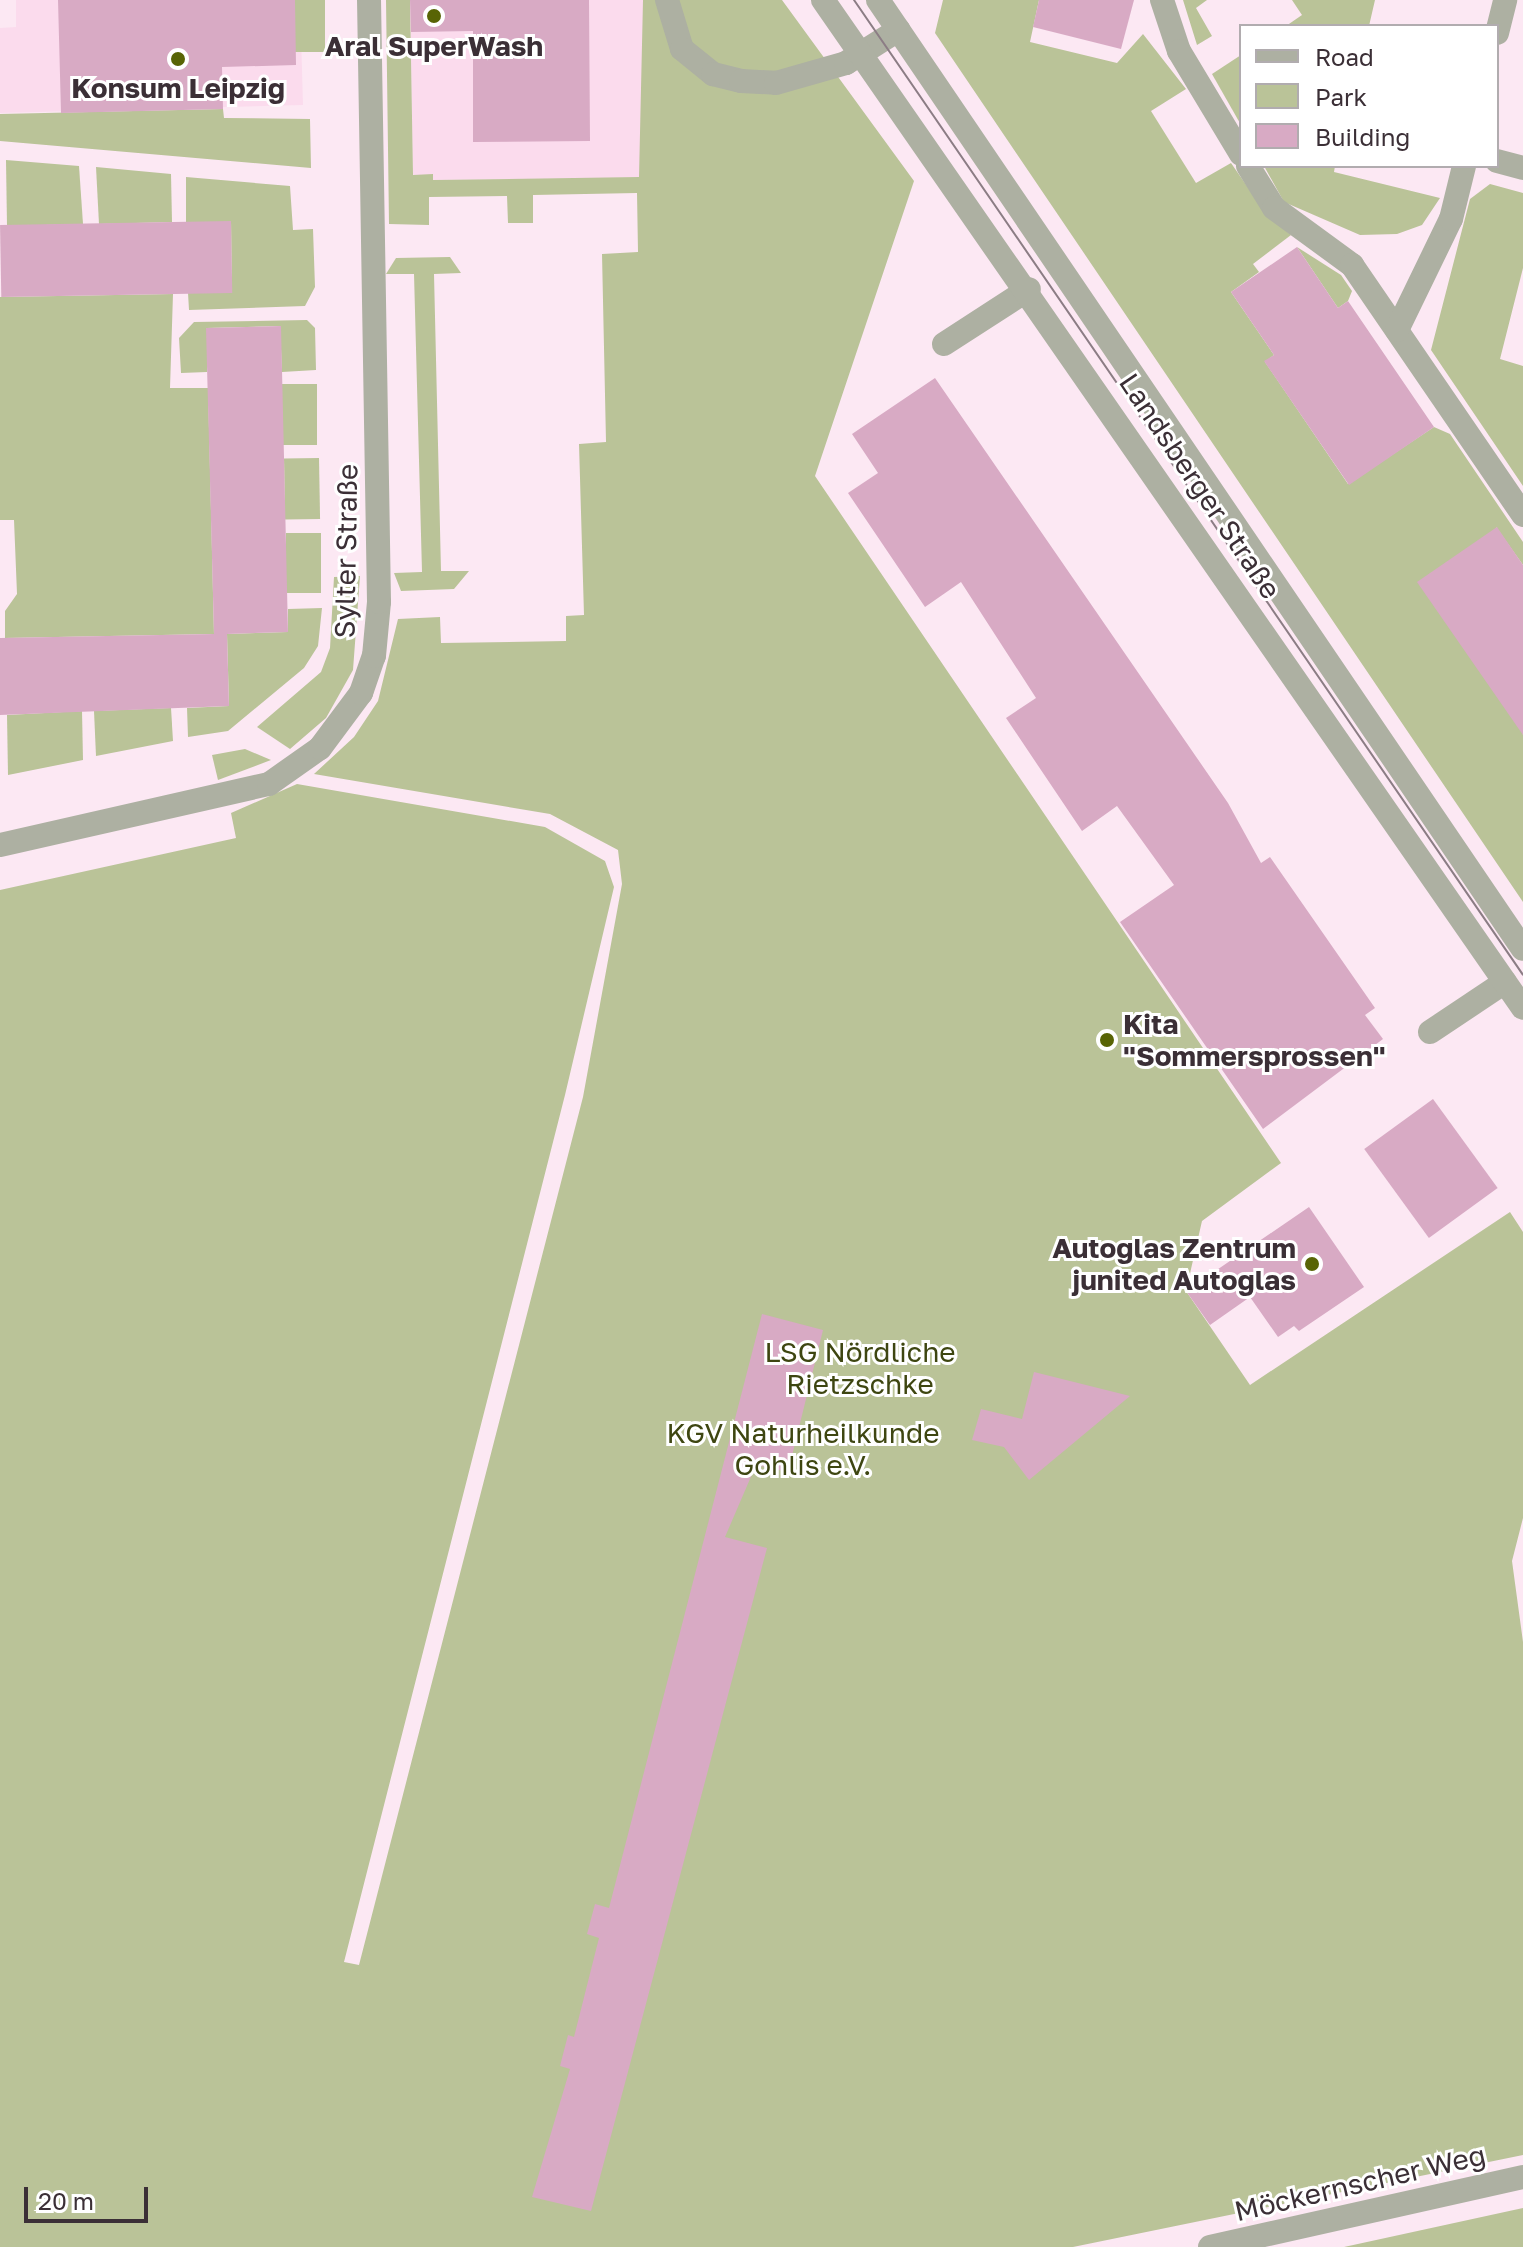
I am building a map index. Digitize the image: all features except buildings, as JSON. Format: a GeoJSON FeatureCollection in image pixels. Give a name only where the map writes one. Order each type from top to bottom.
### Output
{"type":"FeatureCollection","features":[{"type":"Feature","properties":{"kind":"street","name":"Sylter Straße"},"geometry":{"type":"LineString","coordinates":[[0,845],[269,784],[320,748],[361,693],[374,656],[379,602],[369,0]]}},
{"type":"Feature","properties":{"kind":"street"},"geometry":{"type":"LineString","coordinates":[[667,0],[682,49],[727,78],[776,83],[862,53],[888,10]]}},
{"type":"Feature","properties":{"kind":"street","name":"Landsberger Straße"},"geometry":{"type":"LineString","coordinates":[[823,0],[1029,289],[1523,1008]]}},
{"type":"Feature","properties":{"kind":"street"},"geometry":{"type":"LineString","coordinates":[[1162,0],[1179,51],[1239,151]]}},
{"type":"Feature","properties":{"kind":"street"},"geometry":{"type":"LineString","coordinates":[[1499,25],[1505,0]]}},
{"type":"Feature","properties":{"kind":"street","name":"Landsberger Straße"},"geometry":{"type":"LineString","coordinates":[[888,10],[1523,949]]}},
{"type":"Feature","properties":{"kind":"street"},"geometry":{"type":"LineString","coordinates":[[1499,162],[1523,168]]}},
{"type":"Feature","properties":{"kind":"street"},"geometry":{"type":"LineString","coordinates":[[1249,168],[1274,208],[1352,265],[1523,515]]}},
{"type":"Feature","properties":{"kind":"street"},"geometry":{"type":"LineString","coordinates":[[1397,330],[1451,219],[1464,168]]}},
{"type":"Feature","properties":{"kind":"street"},"geometry":{"type":"LineString","coordinates":[[944,344],[1029,289]]}},
{"type":"Feature","properties":{"kind":"street"},"geometry":{"type":"LineString","coordinates":[[1430,1032],[1505,982]]}},
{"type":"Feature","properties":{"kind":"street","name":"Möckernscher Weg"},"geometry":{"type":"LineString","coordinates":[[1210,2247],[1523,2177]]}},
{"type":"Feature","properties":{"kind":"shaded area","name":"Konsum Leipzig"},"geometry":{"type":"Polygon","coordinates":[[[16,0],[300,0],[303,105],[0,113],[0,28],[16,27],[16,0]]]}},
{"type":"Feature","properties":{"kind":"shaded area"},"geometry":{"type":"Polygon","coordinates":[[[410,0],[696,0],[696,177],[432,180],[433,175],[413,175],[410,0]]]}},
{"type":"Feature","properties":{"kind":"green space"},"geometry":{"type":"Polygon","coordinates":[[[295,0],[325,0],[325,52],[295,52],[295,0]]]}},
{"type":"Feature","properties":{"kind":"green space"},"geometry":{"type":"Polygon","coordinates":[[[386,0],[410,0],[413,175],[433,174],[433,180],[639,177],[643,0],[782,0],[914,181],[815,476],[1281,1163],[1202,1221],[1186,1291],[1250,1385],[1510,1212],[1523,1232],[1523,1518],[1512,1561],[1523,1642],[1523,2155],[1073,2247],[0,2247],[0,890],[236,838],[231,813],[297,784],[545,827],[605,861],[614,887],[565,1095],[344,1962],[359,1965],[583,1097],[622,884],[618,850],[550,814],[314,774],[354,737],[378,701],[398,619],[440,617],[441,643],[566,641],[566,616],[584,615],[579,444],[606,442],[602,254],[638,252],[637,193],[533,195],[533,223],[508,223],[507,196],[429,197],[429,225],[389,224],[386,0]]]}},
{"type":"Feature","properties":{"kind":"green space"},"geometry":{"type":"Polygon","coordinates":[[[943,0],[1039,0],[1030,42],[1117,63],[1143,34],[1186,89],[1151,111],[1196,183],[1231,163],[1267,215],[1291,235],[1253,264],[1259,272],[1231,292],[1274,355],[1265,362],[1348,484],[1434,427],[1450,434],[1523,542],[1523,565],[1496,527],[1523,735],[1523,902],[935,33],[943,0]]]}},
{"type":"Feature","properties":{"kind":"green space"},"geometry":{"type":"Polygon","coordinates":[[[1183,0],[1207,0],[1196,8],[1212,36],[1197,45],[1183,0]]]}},
{"type":"Feature","properties":{"kind":"green space"},"geometry":{"type":"Polygon","coordinates":[[[1292,0],[1375,0],[1369,24],[1289,24],[1302,15],[1292,0]]]}},
{"type":"Feature","properties":{"kind":"green space"},"geometry":{"type":"Polygon","coordinates":[[[1239,56],[1239,121],[1212,74],[1239,56]]]}},
{"type":"Feature","properties":{"kind":"green space"},"geometry":{"type":"Polygon","coordinates":[[[223,109],[224,118],[310,119],[311,168],[0,141],[0,114],[223,109]]]}},
{"type":"Feature","properties":{"kind":"green space"},"geometry":{"type":"Polygon","coordinates":[[[6,160],[79,166],[83,224],[7,226],[6,160]]]}},
{"type":"Feature","properties":{"kind":"green space"},"geometry":{"type":"Polygon","coordinates":[[[96,167],[171,174],[172,222],[99,224],[96,167]]]}},
{"type":"Feature","properties":{"kind":"green space"},"geometry":{"type":"Polygon","coordinates":[[[1265,168],[1335,168],[1334,172],[1440,198],[1422,225],[1397,234],[1360,235],[1284,202],[1265,168]]]}},
{"type":"Feature","properties":{"kind":"green space"},"geometry":{"type":"Polygon","coordinates":[[[186,177],[290,186],[293,230],[313,229],[315,287],[305,306],[189,310],[188,293],[232,293],[231,222],[186,222],[186,177]]]}},
{"type":"Feature","properties":{"kind":"green space"},"geometry":{"type":"Polygon","coordinates":[[[1490,184],[1523,193],[1523,268],[1500,359],[1523,366],[1523,486],[1431,350],[1470,199],[1490,184]]]}},
{"type":"Feature","properties":{"kind":"green space"},"geometry":{"type":"Polygon","coordinates":[[[1297,247],[1341,275],[1352,291],[1348,301],[1338,308],[1297,247]]]}},
{"type":"Feature","properties":{"kind":"green space"},"geometry":{"type":"Polygon","coordinates":[[[450,257],[461,273],[434,274],[441,571],[469,571],[454,589],[401,591],[394,573],[422,572],[414,274],[386,274],[396,258],[450,257]]]}},
{"type":"Feature","properties":{"kind":"green space"},"geometry":{"type":"Polygon","coordinates":[[[173,294],[170,388],[208,388],[214,634],[5,638],[5,611],[17,594],[14,520],[0,520],[0,297],[173,294]]]}},
{"type":"Feature","properties":{"kind":"green space"},"geometry":{"type":"Polygon","coordinates":[[[307,320],[315,328],[316,370],[282,372],[280,326],[207,328],[207,372],[181,373],[179,338],[194,322],[307,320]]]}},
{"type":"Feature","properties":{"kind":"green space"},"geometry":{"type":"Polygon","coordinates":[[[282,384],[317,384],[317,445],[282,445],[282,384]]]}},
{"type":"Feature","properties":{"kind":"green space"},"geometry":{"type":"Polygon","coordinates":[[[319,458],[320,519],[285,520],[284,459],[319,458]]]}},
{"type":"Feature","properties":{"kind":"green space"},"geometry":{"type":"Polygon","coordinates":[[[286,533],[321,533],[321,593],[286,593],[286,533]]]}},
{"type":"Feature","properties":{"kind":"green space"},"geometry":{"type":"Polygon","coordinates":[[[360,576],[353,670],[326,718],[290,749],[257,727],[321,672],[330,648],[334,577],[360,576]]]}},
{"type":"Feature","properties":{"kind":"green space"},"geometry":{"type":"Polygon","coordinates":[[[322,608],[318,646],[304,668],[228,731],[188,737],[187,708],[229,706],[227,634],[288,632],[288,609],[322,608]]]}},
{"type":"Feature","properties":{"kind":"green space"},"geometry":{"type":"Polygon","coordinates":[[[171,708],[173,741],[96,756],[94,711],[171,708]]]}},
{"type":"Feature","properties":{"kind":"green space"},"geometry":{"type":"Polygon","coordinates":[[[82,711],[83,760],[8,775],[7,715],[82,711]]]}},
{"type":"Feature","properties":{"kind":"green space"},"geometry":{"type":"Polygon","coordinates":[[[245,749],[271,760],[218,780],[212,755],[245,749]]]}},
{"type":"Feature","properties":{"kind":"green space"},"geometry":{"type":"Polygon","coordinates":[[[1523,2208],[1523,2247],[1344,2247],[1523,2208]]]}},
{"type":"Feature","properties":{"kind":"tram line"},"geometry":{"type":"LineString","coordinates":[[854,0],[1523,975]]}},
{"type":"Feature","properties":{"kind":"place","name":"Aral SuperWash"},"geometry":{"type":"Point","coordinates":[434,16]}},
{"type":"Feature","properties":{"kind":"place","name":"Konsum Leipzig"},"geometry":{"type":"Point","coordinates":[178,59]}},
{"type":"Feature","properties":{"kind":"place","name":"Kita \"Sommersprossen\""},"geometry":{"type":"Point","coordinates":[1107,1040]}},
{"type":"Feature","properties":{"kind":"place","name":"Autoglas Zentrum junited Autoglas"},"geometry":{"type":"Point","coordinates":[1312,1264]}},
{"type":"Feature","properties":{"kind":"park label","name":"LSG Nördliche Rietzschke"},"geometry":{"type":"Point","coordinates":[860,1368]}},
{"type":"Feature","properties":{"kind":"park label","name":"KGV Naturheilkunde Gohlis e.V."},"geometry":{"type":"Point","coordinates":[803,1449]}}]}
